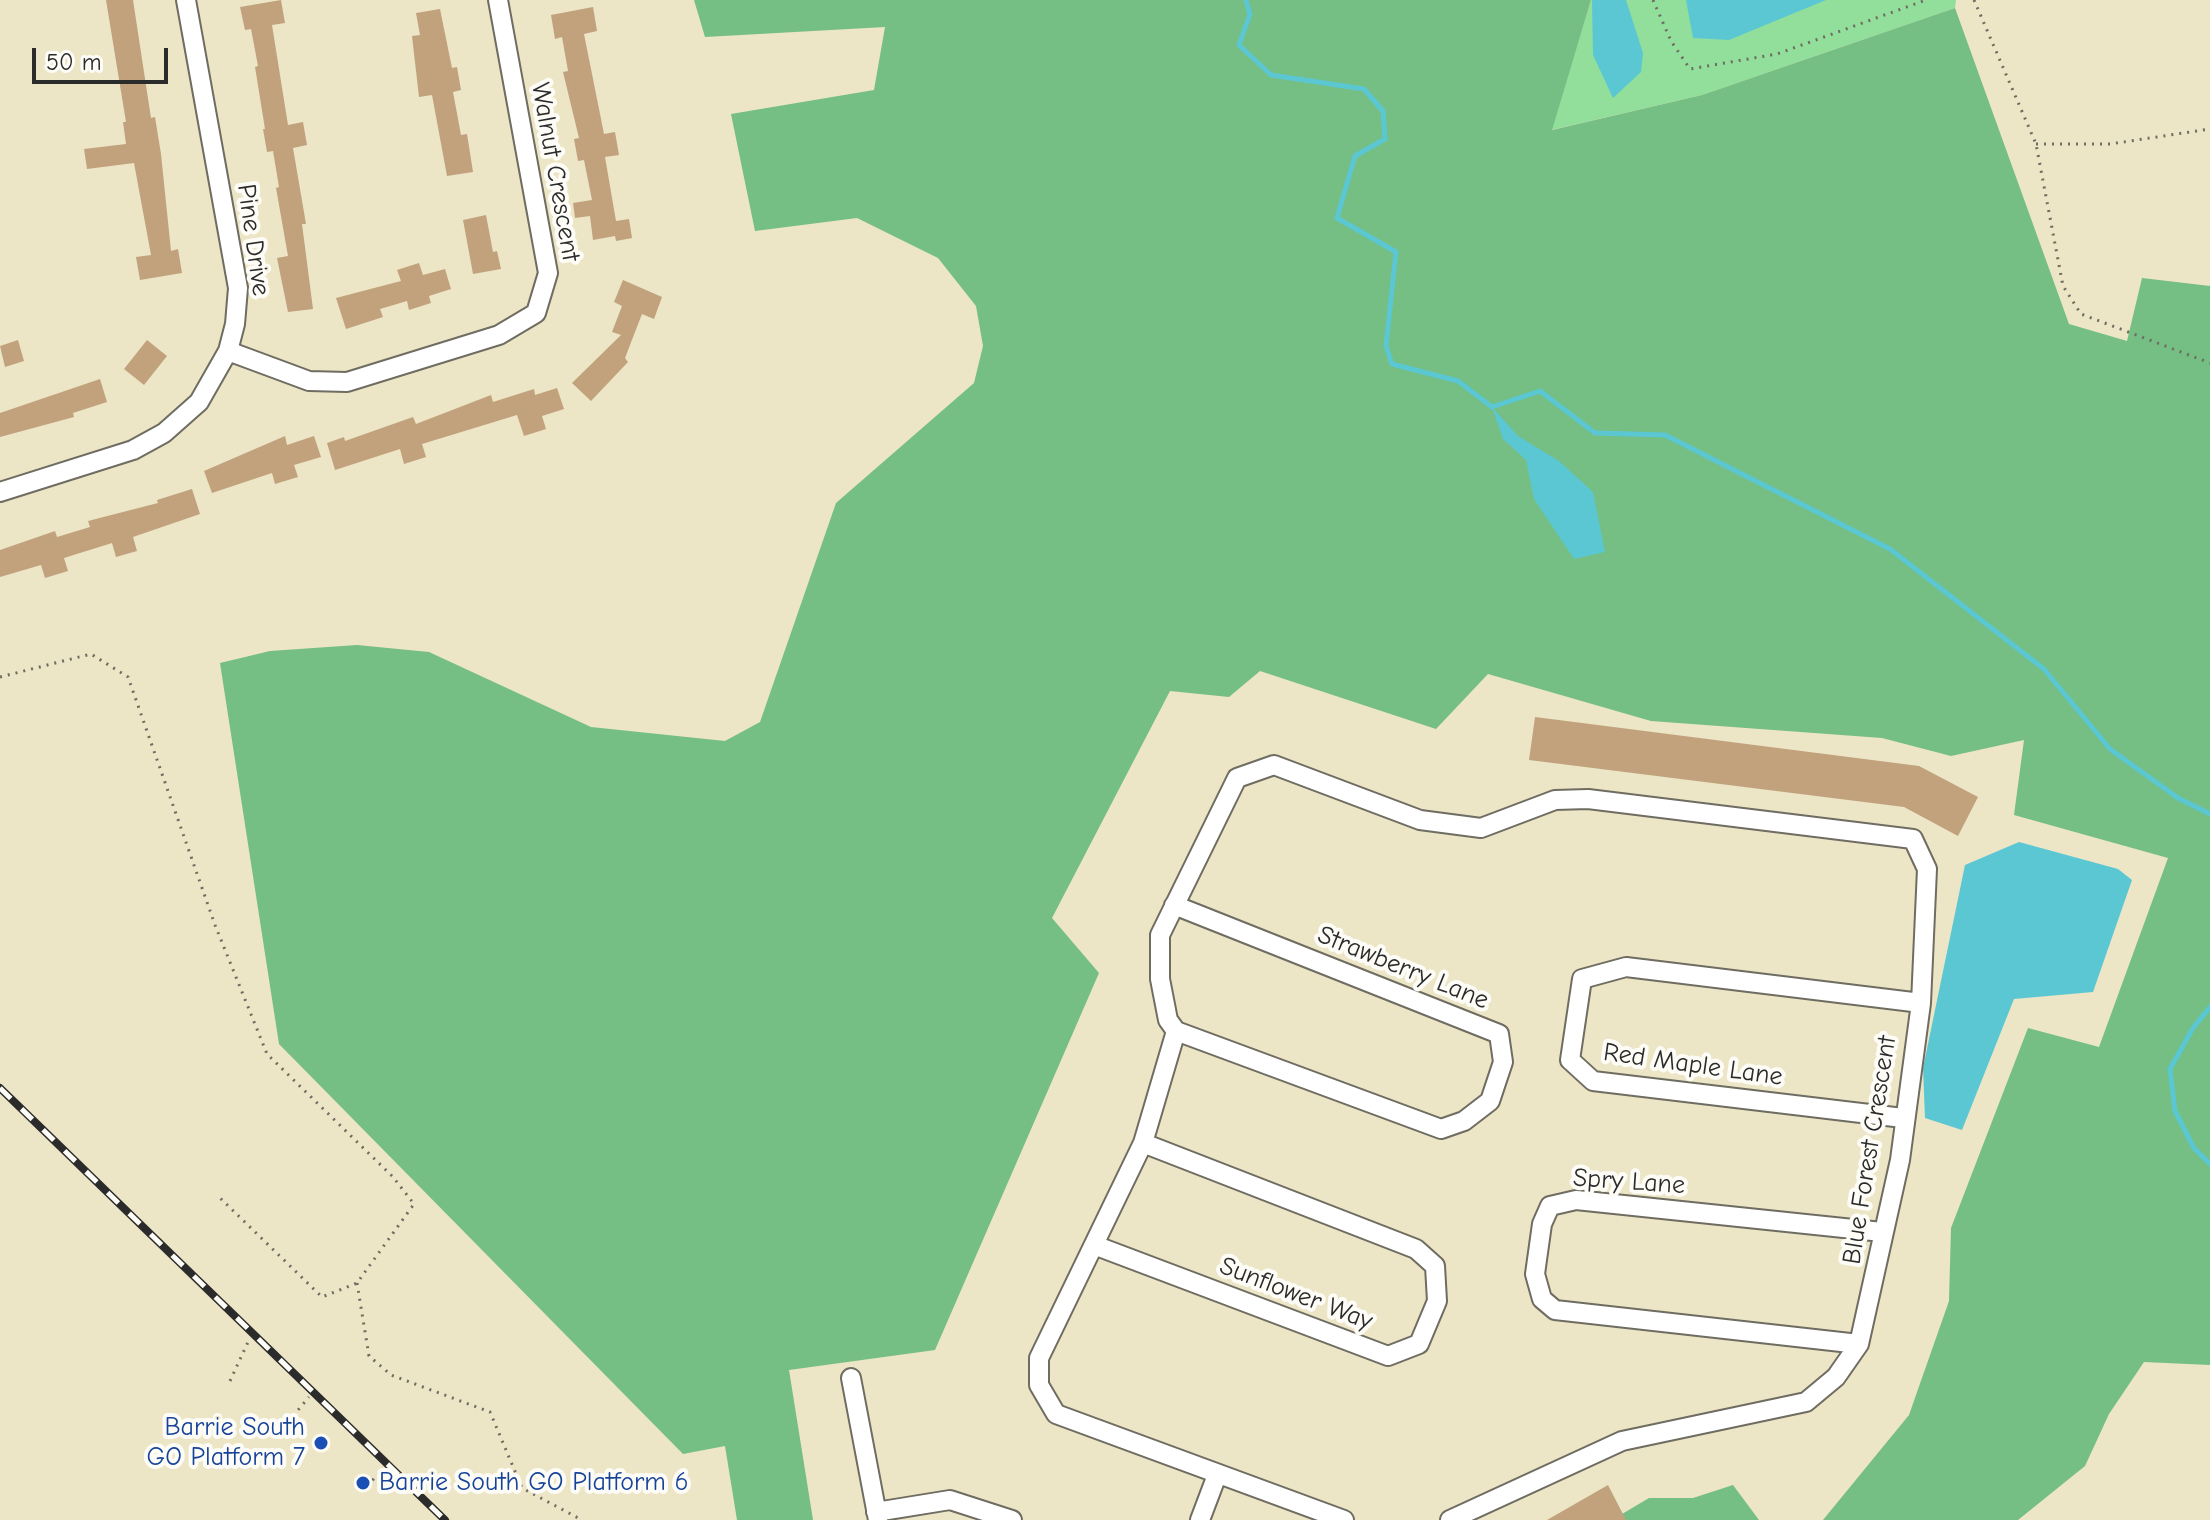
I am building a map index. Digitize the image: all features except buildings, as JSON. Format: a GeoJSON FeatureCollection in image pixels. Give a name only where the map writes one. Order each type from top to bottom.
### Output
{"type":"FeatureCollection","features":[{"type":"Feature","properties":{"kind":"street","name":"Pine Drive"},"geometry":{"type":"LineString","coordinates":[[0,492],[133,450],[164,433],[199,402],[228,351],[235,324],[238,288],[186,0]]}},
{"type":"Feature","properties":{"kind":"street","name":"Walnut Crescent"},"geometry":{"type":"LineString","coordinates":[[228,351],[309,381],[347,382],[499,335],[536,313],[548,273],[498,0]]}},
{"type":"Feature","properties":{"kind":"street","name":"Blue Forest Crescent"},"geometry":{"type":"LineString","coordinates":[[1174,905],[1237,778],[1274,765],[1420,820],[1481,828],[1555,800],[1588,799],[1913,839],[1927,869],[1921,1003],[1903,1118],[1900,1160],[1859,1344],[1836,1377],[1806,1402],[1622,1441],[1450,1520]]}},
{"type":"Feature","properties":{"kind":"street"},"geometry":{"type":"LineString","coordinates":[[1174,905],[1160,935],[1160,979],[1168,1020],[1176,1031],[1143,1143],[1039,1358],[1039,1385],[1056,1414],[1344,1520]]}},
{"type":"Feature","properties":{"kind":"street","name":"Strawberry Lane"},"geometry":{"type":"LineString","coordinates":[[1174,905],[1499,1034],[1503,1062],[1490,1101],[1464,1121],[1441,1129],[1176,1031]]}},
{"type":"Feature","properties":{"kind":"street","name":"Red Maple Lane"},"geometry":{"type":"LineString","coordinates":[[1903,1118],[1593,1081],[1570,1060],[1582,979],[1626,967],[1921,1003]]}},
{"type":"Feature","properties":{"kind":"street","name":"Sunflower Way"},"geometry":{"type":"LineString","coordinates":[[1094,1245],[1388,1356],[1419,1344],[1437,1301],[1435,1266],[1416,1249],[1143,1143]]}},
{"type":"Feature","properties":{"kind":"street","name":"Spry Lane"},"geometry":{"type":"LineString","coordinates":[[1859,1344],[1555,1310],[1542,1299],[1535,1274],[1542,1224],[1550,1206],[1576,1200],[1882,1232]]}},
{"type":"Feature","properties":{"kind":"street"},"geometry":{"type":"LineString","coordinates":[[851,1378],[877,1516],[950,1500],[1012,1520]]}},
{"type":"Feature","properties":{"kind":"street"},"geometry":{"type":"LineString","coordinates":[[1200,1520],[1217,1475]]}},
{"type":"Feature","properties":{"kind":"path"},"geometry":{"type":"LineString","coordinates":[[1653,0],[1671,41],[1690,69],[1777,54],[1926,0]]}},
{"type":"Feature","properties":{"kind":"path"},"geometry":{"type":"LineString","coordinates":[[1974,0],[2036,144],[2063,286],[2081,314],[2210,363]]}},
{"type":"Feature","properties":{"kind":"path"},"geometry":{"type":"LineString","coordinates":[[2036,144],[2110,144],[2210,129]]}},
{"type":"Feature","properties":{"kind":"path"},"geometry":{"type":"LineString","coordinates":[[0,677],[91,654],[128,677],[215,925],[267,1054],[393,1177],[414,1204],[357,1283],[322,1297],[217,1195]]}},
{"type":"Feature","properties":{"kind":"path"},"geometry":{"type":"LineString","coordinates":[[357,1283],[369,1356],[391,1375],[490,1412],[522,1488],[582,1520]]}},
{"type":"Feature","properties":{"kind":"path"},"geometry":{"type":"LineString","coordinates":[[230,1381],[249,1340]]}},
{"type":"Feature","properties":{"kind":"path"},"geometry":{"type":"LineString","coordinates":[[293,1416],[309,1397]]}},
{"type":"Feature","properties":{"kind":"path"},"geometry":{"type":"LineString","coordinates":[[367,1486],[383,1469]]}},
{"type":"Feature","properties":{"kind":"green space"},"geometry":{"type":"Polygon","coordinates":[[[694,0],[1591,0],[1552,130],[1702,95],[1955,8],[2069,324],[2127,341],[2142,278],[2210,286],[2210,1365],[2144,1362],[2109,1414],[2085,1466],[2018,1520],[1823,1520],[1909,1415],[1949,1301],[1951,1228],[2028,1028],[2099,1047],[2168,858],[2014,815],[2024,740],[1951,756],[1882,738],[1651,721],[1488,674],[1436,729],[1260,671],[1229,697],[1170,691],[1052,918],[1099,973],[935,1350],[789,1370],[813,1520],[737,1520],[725,1446],[683,1454],[279,1044],[220,663],[270,651],[357,645],[429,652],[591,727],[725,741],[760,722],[836,503],[974,383],[983,346],[976,306],[938,258],[857,218],[755,231],[731,114],[874,90],[885,27],[705,37],[694,0]]]}},
{"type":"Feature","properties":{"kind":"green space"},"geometry":{"type":"Polygon","coordinates":[[[1591,0],[1956,0],[1955,8],[1702,95],[1551,130],[1591,0]]]}},
{"type":"Feature","properties":{"kind":"green space"},"geometry":{"type":"Polygon","coordinates":[[[1733,1485],[1759,1520],[1612,1520],[1649,1498],[1693,1498],[1733,1485]]]}},
{"type":"Feature","properties":{"kind":"water"},"geometry":{"type":"Polygon","coordinates":[[[1592,0],[1626,0],[1643,53],[1641,72],[1613,98],[1593,55],[1592,0]]]}},
{"type":"Feature","properties":{"kind":"water"},"geometry":{"type":"Polygon","coordinates":[[[1686,0],[1826,0],[1729,40],[1693,38],[1686,0]]]}},
{"type":"Feature","properties":{"kind":"water"},"geometry":{"type":"Polygon","coordinates":[[[1492,407],[1518,436],[1559,461],[1593,492],[1605,552],[1574,559],[1534,499],[1526,460],[1503,439],[1492,407]]]}},
{"type":"Feature","properties":{"kind":"water"},"geometry":{"type":"Polygon","coordinates":[[[2019,842],[2118,869],[2132,880],[2093,992],[2014,999],[1962,1130],[1925,1118],[1923,1068],[1965,865],[2019,842]]]}},
{"type":"Feature","properties":{"kind":"waterway"},"geometry":{"type":"LineString","coordinates":[[1246,0],[1250,14],[1239,45],[1271,75],[1364,89],[1383,111],[1385,139],[1355,156],[1337,218],[1396,252],[1386,346],[1392,364],[1458,381],[1492,407],[1540,391],[1595,433],[1665,435],[1890,549],[2044,669],[2110,749],[2178,798],[2210,814]]}},
{"type":"Feature","properties":{"kind":"waterway"},"geometry":{"type":"LineString","coordinates":[[2210,1007],[2193,1028],[2170,1069],[2175,1111],[2194,1148],[2210,1164]]}},
{"type":"Feature","properties":{"kind":"railway"},"geometry":{"type":"LineString","coordinates":[[0,1088],[445,1520]]}},
{"type":"Feature","properties":{"kind":"place","name":"Barrie South GO Platform 7"},"geometry":{"type":"Point","coordinates":[321,1443]}},
{"type":"Feature","properties":{"kind":"place","name":"Barrie South GO Platform 6"},"geometry":{"type":"Point","coordinates":[363,1483]}}]}
